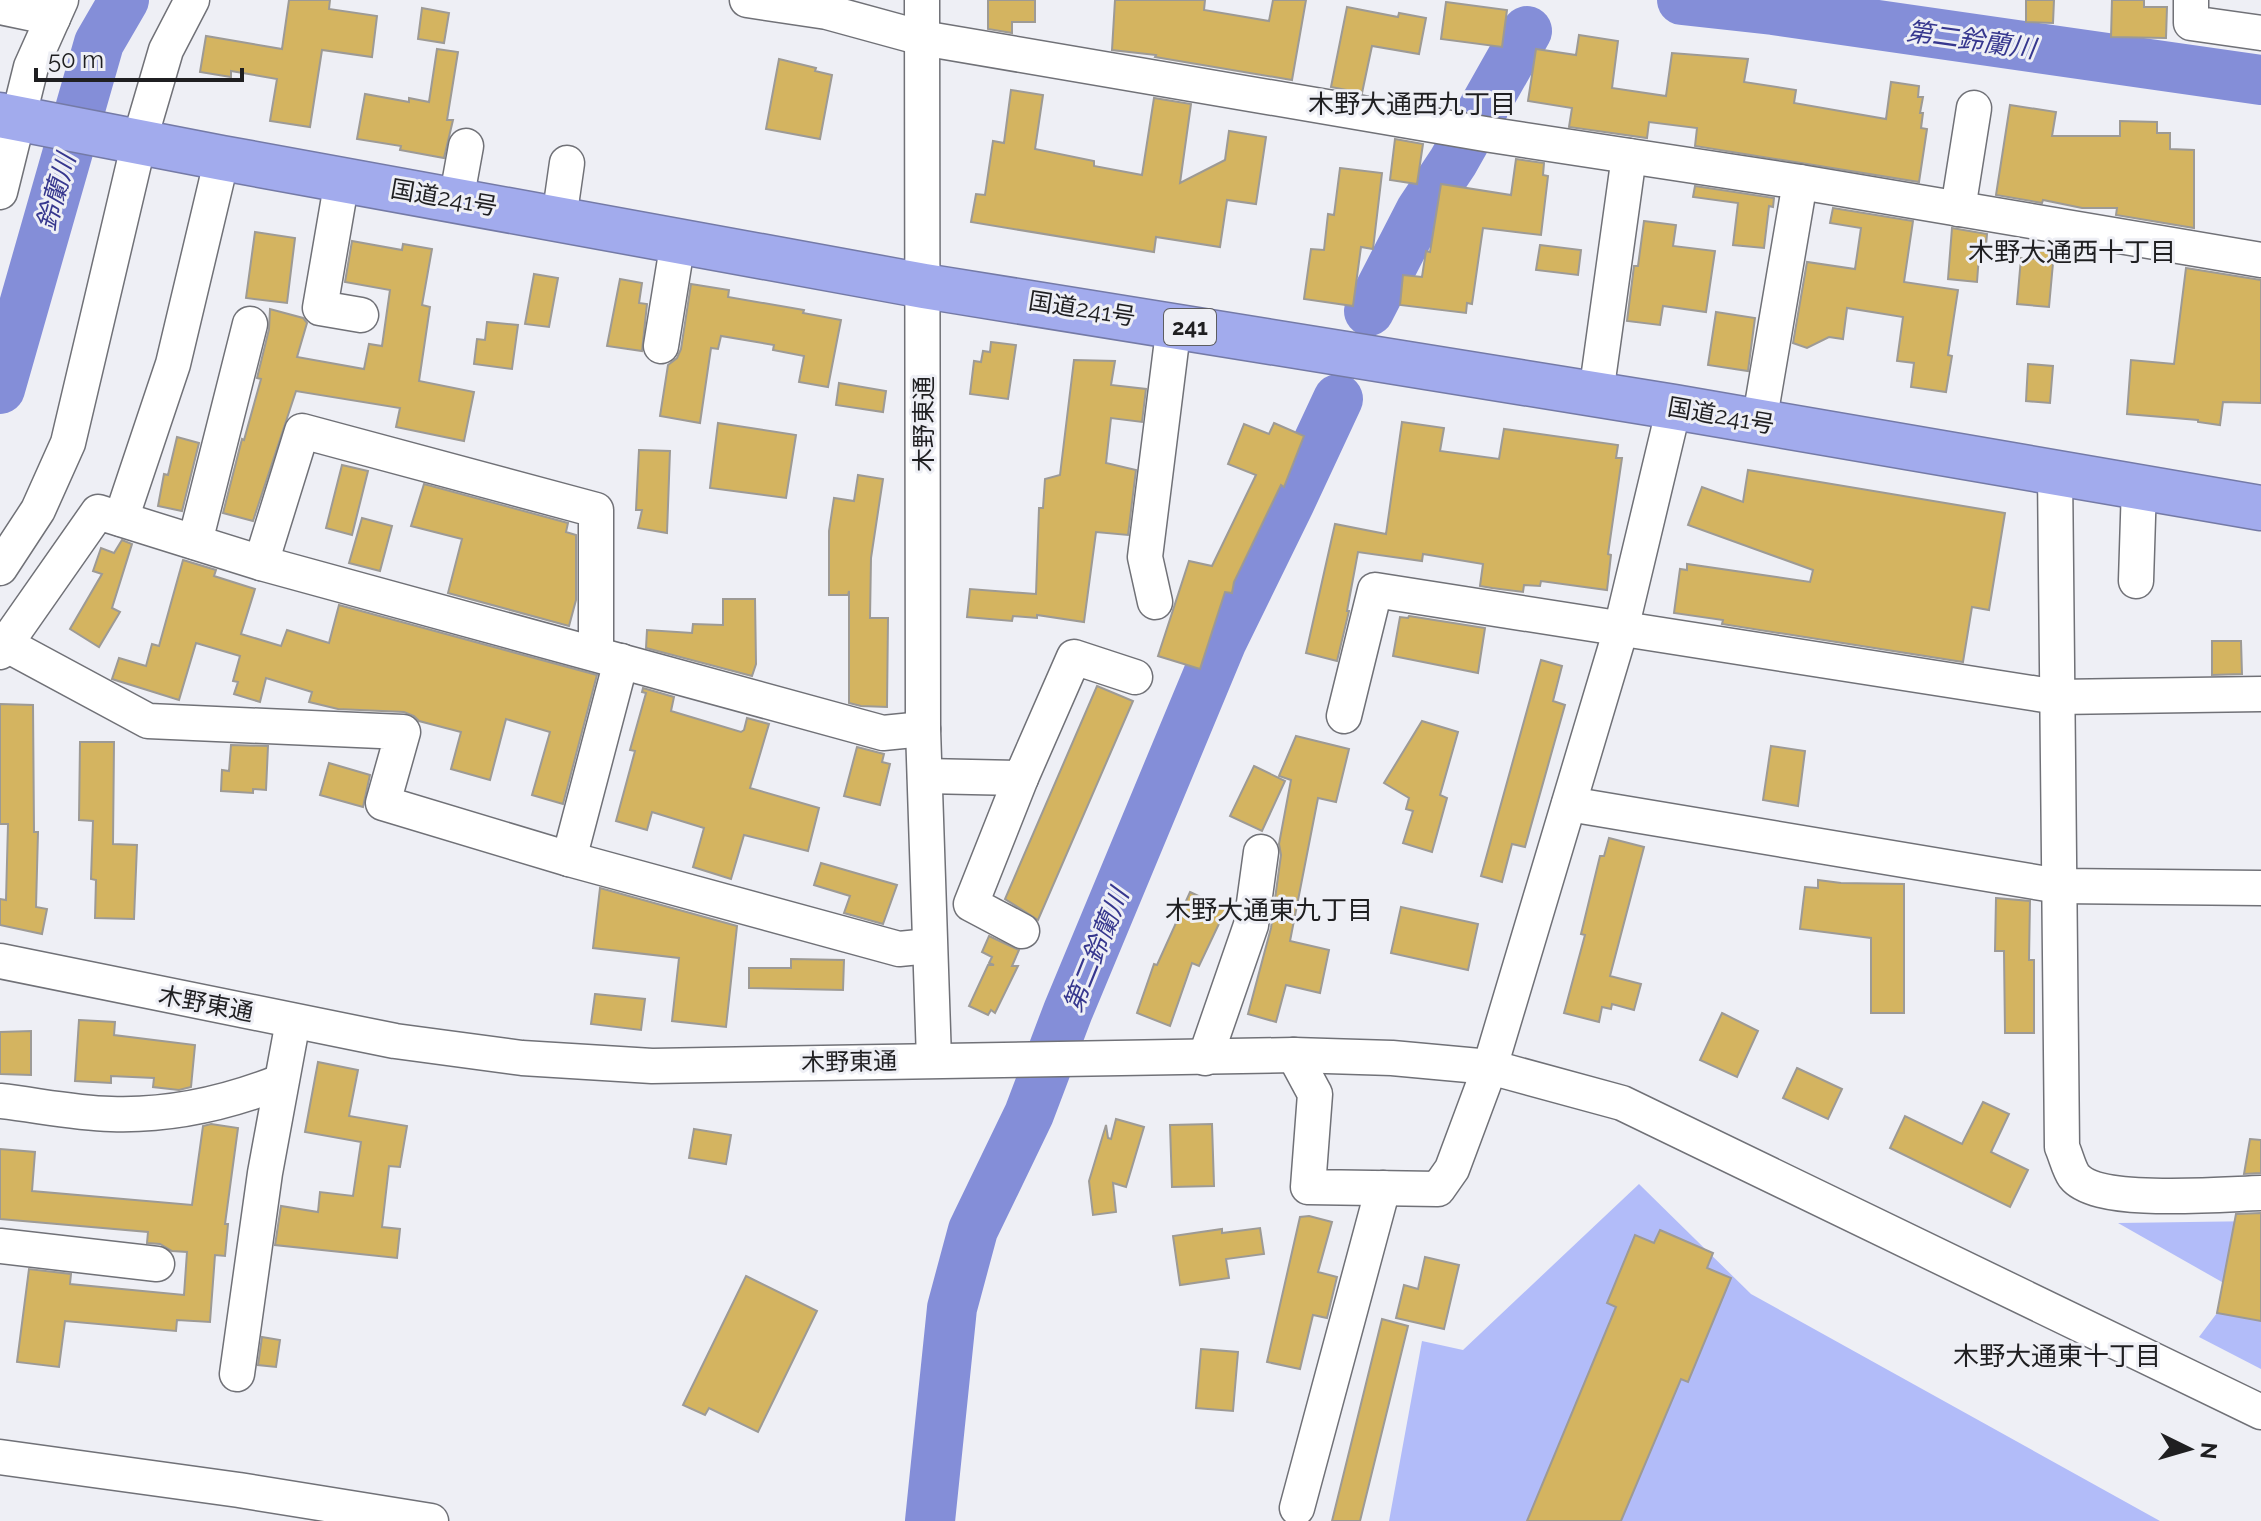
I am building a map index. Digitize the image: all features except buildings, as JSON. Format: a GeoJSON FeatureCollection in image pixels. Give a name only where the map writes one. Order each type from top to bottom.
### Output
{"type":"FeatureCollection","features":[{"type":"Feature","properties":{"kind":"highway","name":"国道241号"},"geometry":{"type":"LineString","coordinates":[[19,119],[924,286],[1596,394],[2261,508]]}},
{"type":"Feature","properties":{"kind":"street"},"geometry":{"type":"LineString","coordinates":[[0,568],[38,510],[68,443],[129,140],[166,50],[192,0]]}},
{"type":"Feature","properties":{"kind":"street"},"geometry":{"type":"LineString","coordinates":[[747,0],[827,12],[922,38],[1473,132],[1800,182],[2261,260]]}},
{"type":"Feature","properties":{"kind":"street","name":"木野東通"},"geometry":{"type":"LineString","coordinates":[[0,961],[395,1041],[506,1056],[637,1065],[934,1060],[923,729],[922,0]]}},
{"type":"Feature","properties":{"kind":"street"},"geometry":{"type":"LineString","coordinates":[[2191,0],[2191,23],[2261,33]]}},
{"type":"Feature","properties":{"kind":"street"},"geometry":{"type":"LineString","coordinates":[[0,7],[57,9],[31,67],[0,192]]}},
{"type":"Feature","properties":{"kind":"street"},"geometry":{"type":"LineString","coordinates":[[1958,209],[1974,108]]}},
{"type":"Feature","properties":{"kind":"street"},"geometry":{"type":"LineString","coordinates":[[456,201],[466,146]]}},
{"type":"Feature","properties":{"kind":"street"},"geometry":{"type":"LineString","coordinates":[[1596,394],[1629,156]]}},
{"type":"Feature","properties":{"kind":"street"},"geometry":{"type":"LineString","coordinates":[[121,519],[173,364],[222,158]]}},
{"type":"Feature","properties":{"kind":"street"},"geometry":{"type":"LineString","coordinates":[[559,219],[567,163]]}},
{"type":"Feature","properties":{"kind":"street"},"geometry":{"type":"LineString","coordinates":[[342,180],[320,308],[361,315]]}},
{"type":"Feature","properties":{"kind":"street"},"geometry":{"type":"LineString","coordinates":[[1759,423],[1800,182]]}},
{"type":"Feature","properties":{"kind":"street"},"geometry":{"type":"LineString","coordinates":[[661,346],[678,241]]}},
{"type":"Feature","properties":{"kind":"street"},"geometry":{"type":"LineString","coordinates":[[195,542],[250,324]]}},
{"type":"Feature","properties":{"kind":"street"},"geometry":{"type":"LineString","coordinates":[[1155,602],[1145,557],[1174,324]]}},
{"type":"Feature","properties":{"kind":"street"},"geometry":{"type":"LineString","coordinates":[[1294,1055],[1315,1094],[1308,1187],[1438,1189],[1452,1169],[1490,1067],[1621,629],[1674,407]]}},
{"type":"Feature","properties":{"kind":"street"},"geometry":{"type":"LineString","coordinates":[[261,563],[302,431],[596,510],[608,657],[569,859]]}},
{"type":"Feature","properties":{"kind":"street"},"geometry":{"type":"LineString","coordinates":[[2055,472],[2062,1147],[2075,1177],[2096,1190],[2125,1195],[2261,1193]]}},
{"type":"Feature","properties":{"kind":"street"},"geometry":{"type":"LineString","coordinates":[[2136,581],[2139,486]]}},
{"type":"Feature","properties":{"kind":"street"},"geometry":{"type":"LineString","coordinates":[[923,729],[883,733],[261,563],[98,512],[3,648],[148,721],[403,732],[383,803],[569,859],[899,949],[929,946]]}},
{"type":"Feature","properties":{"kind":"street"},"geometry":{"type":"LineString","coordinates":[[1344,716],[1375,590],[2057,697],[2261,694]]}},
{"type":"Feature","properties":{"kind":"street"},"geometry":{"type":"LineString","coordinates":[[1022,931],[971,904],[1074,657],[1135,677]]}},
{"type":"Feature","properties":{"kind":"street"},"geometry":{"type":"LineString","coordinates":[[925,776],[1021,778]]}},
{"type":"Feature","properties":{"kind":"street"},"geometry":{"type":"LineString","coordinates":[[1569,804],[2059,886],[2261,888]]}},
{"type":"Feature","properties":{"kind":"street"},"geometry":{"type":"LineString","coordinates":[[1205,1058],[1251,925],[1261,852]]}},
{"type":"Feature","properties":{"kind":"street"},"geometry":{"type":"LineString","coordinates":[[237,1374],[280,1082],[293,1021]]}},
{"type":"Feature","properties":{"kind":"street"},"geometry":{"type":"LineString","coordinates":[[934,1060],[1294,1055],[1392,1058],[1490,1067],[1622,1103],[2261,1412]]}},
{"type":"Feature","properties":{"kind":"street"},"geometry":{"type":"LineString","coordinates":[[0,1101],[111,1114],[175,1110],[236,1099],[280,1082]]}},
{"type":"Feature","properties":{"kind":"street"},"geometry":{"type":"LineString","coordinates":[[1297,1508],[1383,1188]]}},
{"type":"Feature","properties":{"kind":"street"},"geometry":{"type":"LineString","coordinates":[[0,1246],[157,1264]]}},
{"type":"Feature","properties":{"kind":"street"},"geometry":{"type":"LineString","coordinates":[[0,1457],[239,1490],[431,1521]]}},
{"type":"Feature","properties":{"kind":"shaded area"},"geometry":{"type":"Polygon","coordinates":[[[1639,1184],[1751,1294],[2160,1521],[1389,1521],[1422,1341],[1463,1350],[1639,1184]]]}},
{"type":"Feature","properties":{"kind":"shaded area"},"geometry":{"type":"Polygon","coordinates":[[[2261,1221],[2261,1369],[2199,1337],[2217,1313],[2229,1286],[2118,1223],[2261,1221]]]}},
{"type":"Feature","properties":{"kind":"waterway","name":"鈴蘭川"},"geometry":{"type":"LineString","coordinates":[[0,389],[99,43],[124,0]]}},
{"type":"Feature","properties":{"kind":"waterway","name":"第二鈴蘭川"},"geometry":{"type":"LineString","coordinates":[[1682,0],[1773,10],[2261,80]]}},
{"type":"Feature","properties":{"kind":"waterway","name":"第二鈴蘭川"},"geometry":{"type":"LineString","coordinates":[[1369,311],[1421,210],[1453,162],[1527,31]]}},
{"type":"Feature","properties":{"kind":"waterway","name":"第二鈴蘭川"},"geometry":{"type":"LineString","coordinates":[[930,1521],[952,1308],[973,1230],[1029,1114],[1068,1011],[1222,641],[1338,399]]}},
{"type":"Feature","properties":{"kind":"district","name":"木野大通西九丁目"},"geometry":{"type":"Point","coordinates":[1412,104]}},
{"type":"Feature","properties":{"kind":"district","name":"木野大通西十丁目"},"geometry":{"type":"Point","coordinates":[2072,252]}},
{"type":"Feature","properties":{"kind":"district","name":"木野大通東九丁目"},"geometry":{"type":"Point","coordinates":[1269,910]}},
{"type":"Feature","properties":{"kind":"district","name":"木野大通東十丁目"},"geometry":{"type":"Point","coordinates":[2057,1356]}}]}
